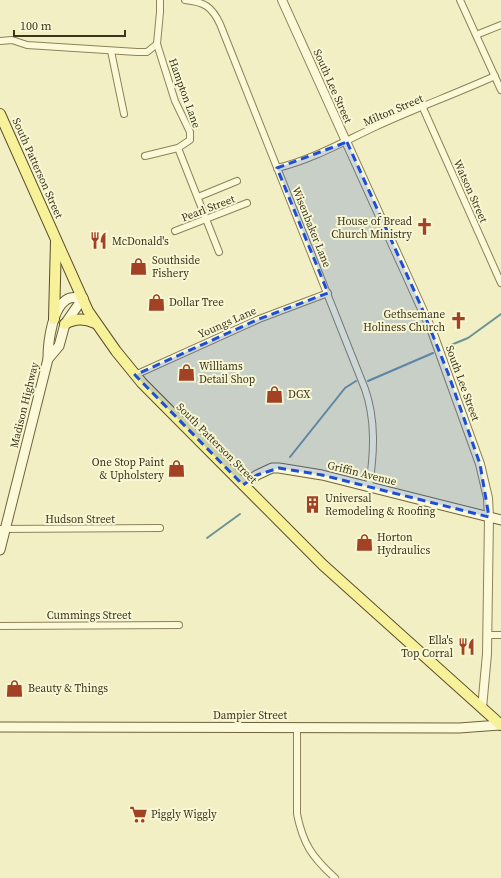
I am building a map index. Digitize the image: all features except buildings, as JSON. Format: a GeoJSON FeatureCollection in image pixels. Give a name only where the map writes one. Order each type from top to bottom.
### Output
{"type":"FeatureCollection","features":[{"type":"Feature","properties":{"kind":"main road","name":"South Patterson Street"},"geometry":{"type":"LineString","coordinates":[[1,122],[56,238],[88,311],[136,375],[157,399],[323,566],[501,725]]}},
{"type":"Feature","properties":{"kind":"main road"},"geometry":{"type":"LineString","coordinates":[[54,320],[56,238]]}},
{"type":"Feature","properties":{"kind":"main road","name":"Madison Highway"},"geometry":{"type":"LineString","coordinates":[[0,550],[2,529],[48,359],[48,345],[54,320],[63,303],[71,298],[83,298]]}},
{"type":"Feature","properties":{"kind":"main road","name":"Madison Highway"},"geometry":{"type":"LineString","coordinates":[[48,359],[59,346],[65,324],[83,298]]}},
{"type":"Feature","properties":{"kind":"main road"},"geometry":{"type":"LineString","coordinates":[[65,324],[73,320],[88,320],[96,323]]}},
{"type":"Feature","properties":{"kind":"main road","name":"Griffin Avenue"},"geometry":{"type":"LineString","coordinates":[[243,484],[272,468],[322,474],[501,520]]}},
{"type":"Feature","properties":{"kind":"main road","name":"Dampier Street"},"geometry":{"type":"LineString","coordinates":[[0,727],[459,728],[501,725]]}},
{"type":"Feature","properties":{"kind":"street","name":"Hampton Lane"},"geometry":{"type":"LineString","coordinates":[[160,0],[157,44],[175,101],[190,132],[190,140],[178,148]]}},
{"type":"Feature","properties":{"kind":"street","name":"Wisenbaker Lane"},"geometry":{"type":"LineString","coordinates":[[185,0],[201,3],[213,10],[216,14],[365,389],[372,414],[372,446],[369,487]]}},
{"type":"Feature","properties":{"kind":"street","name":"South Lee Street"},"geometry":{"type":"LineString","coordinates":[[282,0],[421,306],[444,361],[480,464],[488,498],[489,517],[488,635],[482,708]]}},
{"type":"Feature","properties":{"kind":"street"},"geometry":{"type":"LineString","coordinates":[[460,0],[501,90]]}},
{"type":"Feature","properties":{"kind":"street"},"geometry":{"type":"LineString","coordinates":[[476,35],[501,25]]}},
{"type":"Feature","properties":{"kind":"street"},"geometry":{"type":"LineString","coordinates":[[0,41],[12,40],[27,45],[147,52],[157,44]]}},
{"type":"Feature","properties":{"kind":"street"},"geometry":{"type":"LineString","coordinates":[[111,51],[124,114]]}},
{"type":"Feature","properties":{"kind":"street","name":"Milton Street"},"geometry":{"type":"LineString","coordinates":[[277,168],[289,165],[346,142],[374,128],[495,76]]}},
{"type":"Feature","properties":{"kind":"street","name":"Watson Street"},"geometry":{"type":"LineString","coordinates":[[423,108],[501,283]]}},
{"type":"Feature","properties":{"kind":"street"},"geometry":{"type":"LineString","coordinates":[[145,156],[178,148],[219,252]]}},
{"type":"Feature","properties":{"kind":"street"},"geometry":{"type":"LineString","coordinates":[[198,197],[237,181]]}},
{"type":"Feature","properties":{"kind":"street","name":"Pearl Street"},"geometry":{"type":"LineString","coordinates":[[176,231],[247,203]]}},
{"type":"Feature","properties":{"kind":"street","name":"Youngs Lane"},"geometry":{"type":"LineString","coordinates":[[136,375],[259,319],[328,293]]}},
{"type":"Feature","properties":{"kind":"street","name":"Hudson Street"},"geometry":{"type":"LineString","coordinates":[[2,529],[160,528]]}},
{"type":"Feature","properties":{"kind":"street","name":"Cummings Street"},"geometry":{"type":"LineString","coordinates":[[0,626],[179,625]]}},
{"type":"Feature","properties":{"kind":"street"},"geometry":{"type":"LineString","coordinates":[[488,635],[501,635]]}},
{"type":"Feature","properties":{"kind":"street"},"geometry":{"type":"LineString","coordinates":[[297,727],[297,814],[299,825],[311,854],[335,878]]}},
{"type":"Feature","properties":{"kind":"highlighted area"},"geometry":{"type":"Polygon","coordinates":[[[347,142],[421,306],[448,373],[480,464],[489,517],[322,475],[279,468],[257,475],[243,485],[135,375],[259,319],[328,293],[277,168],[347,142]]]}},
{"type":"Feature","properties":{"kind":"waterway"},"geometry":{"type":"LineString","coordinates":[[446,347],[468,338],[501,314]]}},
{"type":"Feature","properties":{"kind":"waterway"},"geometry":{"type":"LineString","coordinates":[[368,381],[433,353]]}},
{"type":"Feature","properties":{"kind":"waterway"},"geometry":{"type":"LineString","coordinates":[[290,457],[345,388],[356,381]]}},
{"type":"Feature","properties":{"kind":"waterway"},"geometry":{"type":"LineString","coordinates":[[207,538],[240,514]]}},
{"type":"Feature","properties":{"kind":"place","name":"House of Bread Church Ministry"},"geometry":{"type":"Point","coordinates":[425,227]}},
{"type":"Feature","properties":{"kind":"place","name":"McDonald's"},"geometry":{"type":"Point","coordinates":[99,241]}},
{"type":"Feature","properties":{"kind":"place","name":"Southside Fishery"},"geometry":{"type":"Point","coordinates":[139,266]}},
{"type":"Feature","properties":{"kind":"place","name":"Dollar Tree"},"geometry":{"type":"Point","coordinates":[156,302]}},
{"type":"Feature","properties":{"kind":"place","name":"Gethsemane Holiness Church"},"geometry":{"type":"Point","coordinates":[458,320]}},
{"type":"Feature","properties":{"kind":"place","name":"Williams Detail Shop"},"geometry":{"type":"Point","coordinates":[186,372]}},
{"type":"Feature","properties":{"kind":"place","name":"DGX"},"geometry":{"type":"Point","coordinates":[275,394]}},
{"type":"Feature","properties":{"kind":"place","name":"One Stop Paint & Upholstery"},"geometry":{"type":"Point","coordinates":[177,468]}},
{"type":"Feature","properties":{"kind":"place","name":"Universal Remodeling & Roofing"},"geometry":{"type":"Point","coordinates":[312,504]}},
{"type":"Feature","properties":{"kind":"place","name":"Horton Hydraulics"},"geometry":{"type":"Point","coordinates":[364,543]}},
{"type":"Feature","properties":{"kind":"place","name":"Ella's Top Corral"},"geometry":{"type":"Point","coordinates":[466,646]}},
{"type":"Feature","properties":{"kind":"place","name":"Beauty & Things"},"geometry":{"type":"Point","coordinates":[15,688]}},
{"type":"Feature","properties":{"kind":"place","name":"Piggly Wiggly"},"geometry":{"type":"Point","coordinates":[138,814]}}]}
